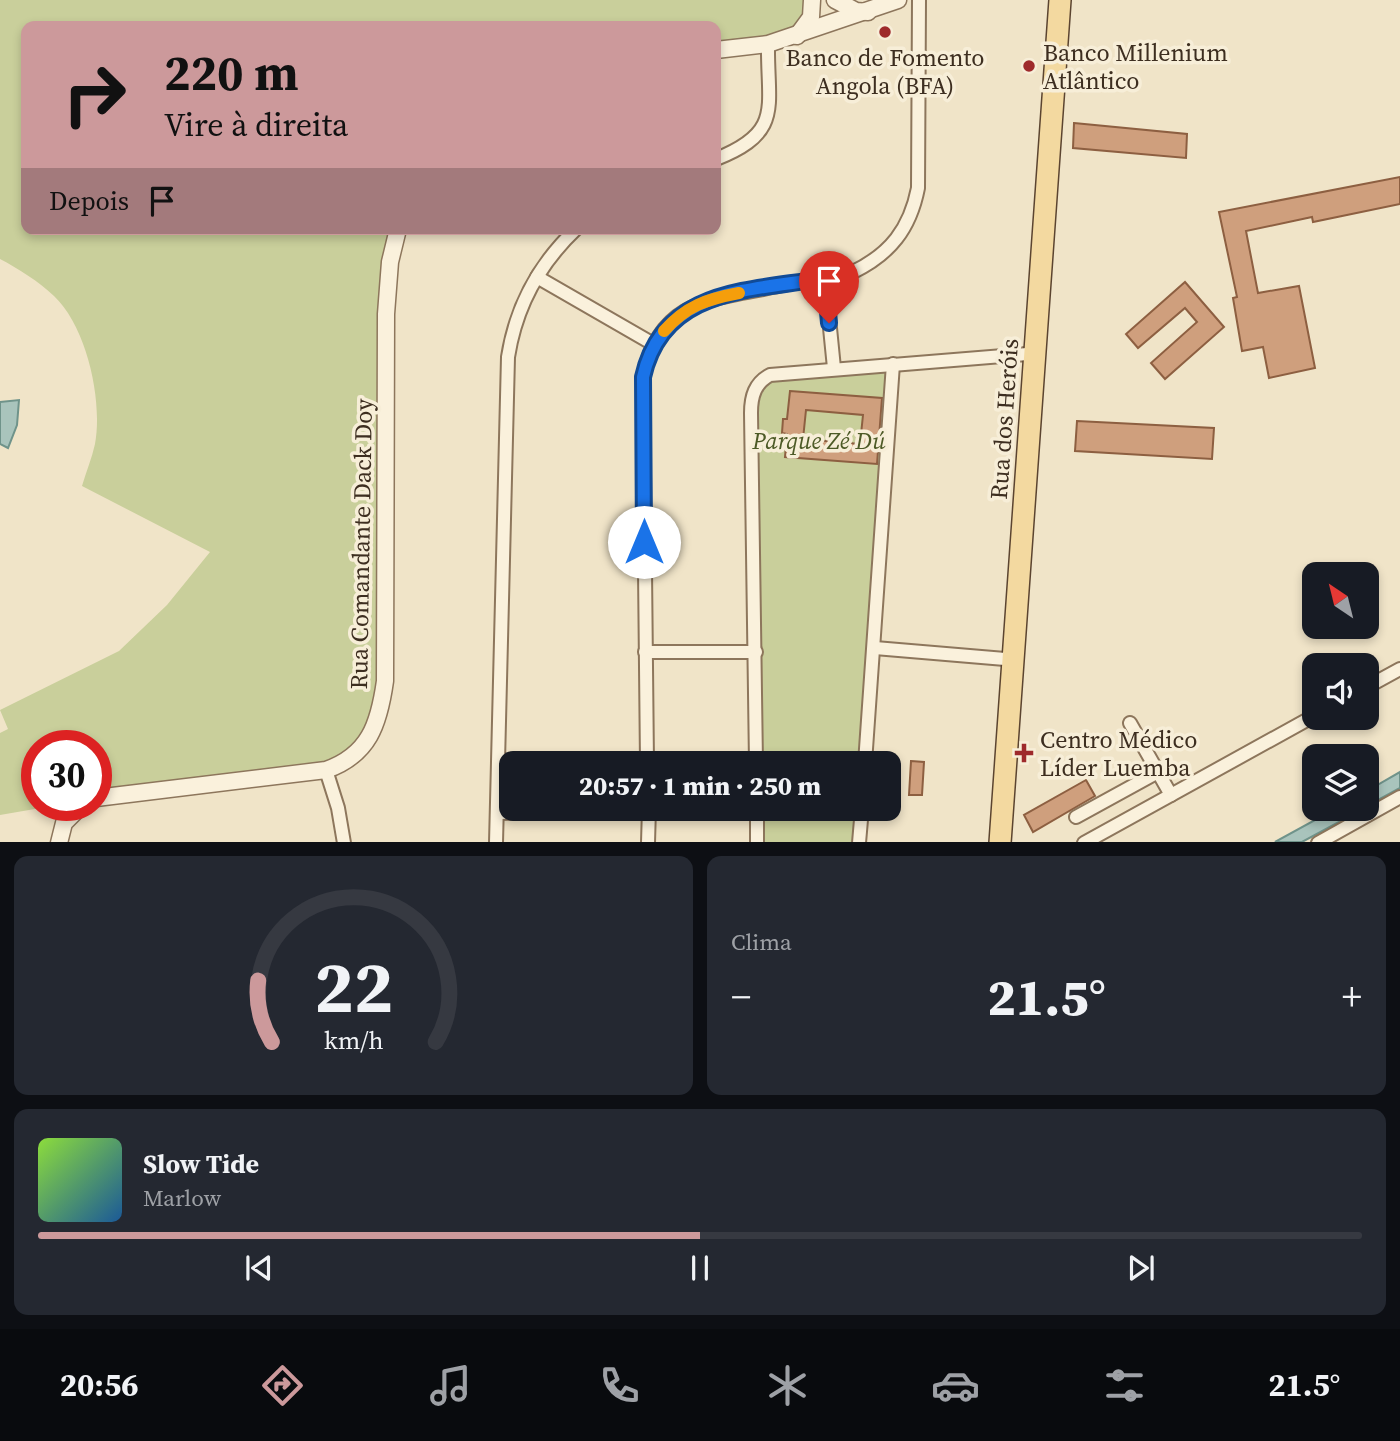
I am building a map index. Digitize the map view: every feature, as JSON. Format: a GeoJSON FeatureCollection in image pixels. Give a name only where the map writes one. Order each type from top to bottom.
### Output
{"type":"FeatureCollection","features":[{"type":"Feature","properties":{"kind":"main road","name":"Rua dos Heróis"},"geometry":{"type":"LineString","coordinates":[[992,842],[1049,0]]}},
{"type":"Feature","properties":{"kind":"main road","name":"Rua dos Heróis"},"geometry":{"type":"LineString","coordinates":[[1000,842],[1060,0]]}},
{"type":"Feature","properties":{"kind":"street"},"geometry":{"type":"LineString","coordinates":[[797,36],[811,17],[812,0]]}},
{"type":"Feature","properties":{"kind":"street"},"geometry":{"type":"LineString","coordinates":[[835,0],[856,11],[868,12]]}},
{"type":"Feature","properties":{"kind":"street"},"geometry":{"type":"LineString","coordinates":[[721,49],[768,44],[797,36],[898,0]]}},
{"type":"Feature","properties":{"kind":"street"},"geometry":{"type":"LineString","coordinates":[[648,751],[643,377],[654,345],[682,312],[705,299],[853,272],[891,247],[914,210],[918,188],[919,0]]}},
{"type":"Feature","properties":{"kind":"street"},"geometry":{"type":"LineString","coordinates":[[721,157],[744,147],[761,133],[769,106],[768,44]]}},
{"type":"Feature","properties":{"kind":"street","name":"Rua Comandante Dack Doy"},"geometry":{"type":"LineString","coordinates":[[112,796],[326,770],[350,760],[366,745],[375,727],[383,697],[387,301],[390,262],[397,235]]}},
{"type":"Feature","properties":{"kind":"street"},"geometry":{"type":"LineString","coordinates":[[496,842],[508,357],[517,314],[548,259],[570,235]]}},
{"type":"Feature","properties":{"kind":"street"},"geometry":{"type":"LineString","coordinates":[[537,277],[654,345]]}},
{"type":"Feature","properties":{"kind":"street"},"geometry":{"type":"LineString","coordinates":[[825,278],[834,368]]}},
{"type":"Feature","properties":{"kind":"street"},"geometry":{"type":"LineString","coordinates":[[757,751],[751,399],[758,384],[771,375],[1027,354]]}},
{"type":"Feature","properties":{"kind":"street"},"geometry":{"type":"LineString","coordinates":[[866,751],[893,364]]}},
{"type":"Feature","properties":{"kind":"street"},"geometry":{"type":"LineString","coordinates":[[875,648],[1005,659]]}},
{"type":"Feature","properties":{"kind":"street"},"geometry":{"type":"LineString","coordinates":[[645,652],[756,652]]}},
{"type":"Feature","properties":{"kind":"street"},"geometry":{"type":"LineString","coordinates":[[1379,680],[1400,669]]}},
{"type":"Feature","properties":{"kind":"street"},"geometry":{"type":"LineString","coordinates":[[1130,723],[1171,795]]}},
{"type":"Feature","properties":{"kind":"street"},"geometry":{"type":"LineString","coordinates":[[1084,842],[1302,723]]}},
{"type":"Feature","properties":{"kind":"street"},"geometry":{"type":"LineString","coordinates":[[326,770],[338,808],[344,842]]}},
{"type":"Feature","properties":{"kind":"street"},"geometry":{"type":"LineString","coordinates":[[1076,817],[1158,772]]}},
{"type":"Feature","properties":{"kind":"street"},"geometry":{"type":"LineString","coordinates":[[1318,842],[1400,797]]}},
{"type":"Feature","properties":{"kind":"street"},"geometry":{"type":"LineString","coordinates":[[59,842],[66,821]]}},
{"type":"Feature","properties":{"kind":"street"},"geometry":{"type":"LineString","coordinates":[[648,842],[649,821]]}},
{"type":"Feature","properties":{"kind":"street"},"geometry":{"type":"LineString","coordinates":[[757,821],[757,842]]}},
{"type":"Feature","properties":{"kind":"street"},"geometry":{"type":"LineString","coordinates":[[859,842],[861,821]]}},
{"type":"Feature","properties":{"kind":"green space"},"geometry":{"type":"Polygon","coordinates":[[[0,0],[812,0],[805,28],[721,49],[721,21],[21,21],[21,235],[396,235],[380,710],[350,760],[112,796],[112,730],[21,730],[21,811],[0,815],[0,733],[8,729],[0,710],[119,651],[167,605],[210,552],[82,486],[94,449],[97,427],[97,407],[90,366],[84,345],[66,309],[28,276],[0,259],[0,0]]]}},
{"type":"Feature","properties":{"kind":"green space","name":"Parque Zé Dú"},"geometry":{"type":"Polygon","coordinates":[[[893,364],[866,751],[756,751],[754,392],[764,379],[893,364]]]}},
{"type":"Feature","properties":{"kind":"green space"},"geometry":{"type":"Polygon","coordinates":[[[757,821],[861,821],[859,842],[757,842],[757,821]]]}},
{"type":"Feature","properties":{"kind":"water"},"geometry":{"type":"Polygon","coordinates":[[[19,400],[17,425],[8,448],[0,444],[0,402],[19,400]]]}},
{"type":"Feature","properties":{"kind":"water"},"geometry":{"type":"Polygon","coordinates":[[[1400,772],[1400,788],[1379,799],[1379,784],[1400,772]]]}},
{"type":"Feature","properties":{"kind":"water"},"geometry":{"type":"Polygon","coordinates":[[[1313,821],[1341,821],[1302,842],[1275,842],[1313,821]]]}},
{"type":"Feature","properties":{"kind":"building"},"geometry":{"type":"Polygon","coordinates":[[[1074,123],[1187,134],[1186,158],[1073,148],[1074,123]]]}},
{"type":"Feature","properties":{"kind":"building"},"geometry":{"type":"Polygon","coordinates":[[[1400,177],[1400,204],[1313,222],[1312,217],[1246,231],[1258,293],[1299,286],[1315,368],[1269,378],[1263,347],[1242,351],[1233,298],[1237,297],[1219,212],[1400,177]]]}},
{"type":"Feature","properties":{"kind":"building"},"geometry":{"type":"Polygon","coordinates":[[[1185,282],[1224,327],[1165,379],[1151,363],[1197,322],[1185,308],[1138,348],[1126,334],[1185,282]]]}},
{"type":"Feature","properties":{"kind":"building"},"geometry":{"type":"Polygon","coordinates":[[[790,391],[882,398],[877,464],[785,457],[787,434],[782,433],[783,419],[787,419],[790,391]],[[806,410],[803,439],[860,444],[863,415],[806,410]]]}},
{"type":"Feature","properties":{"kind":"building"},"geometry":{"type":"Polygon","coordinates":[[[1077,421],[1214,428],[1212,459],[1075,451],[1077,421]]]}},
{"type":"Feature","properties":{"kind":"building"},"geometry":{"type":"Polygon","coordinates":[[[911,761],[924,762],[922,795],[909,795],[911,761]]]}},
{"type":"Feature","properties":{"kind":"building"},"geometry":{"type":"Polygon","coordinates":[[[1086,780],[1095,796],[1033,832],[1024,815],[1086,780]]]}},
{"type":"Feature","properties":{"kind":"slow traffic"},"geometry":{"type":"LineString","coordinates":[[664,331],[682,312],[705,299],[739,293]]}},
{"type":"Feature","properties":{"kind":"place","name":"Banco de Fomento Angola (BFA)"},"geometry":{"type":"Point","coordinates":[885,32]}},
{"type":"Feature","properties":{"kind":"place","name":"Banco Millenium Atlântico"},"geometry":{"type":"Point","coordinates":[1029,66]}},
{"type":"Feature","properties":{"kind":"place","name":"Centro Médico Líder Luemba"},"geometry":{"type":"Point","coordinates":[1024,753]}},
{"type":"Feature","properties":{"kind":"route"},"geometry":{"type":"LineString","coordinates":[[644,542],[643,377],[654,345],[664,330],[682,312],[705,299],[825,278],[829,323]]}}]}
